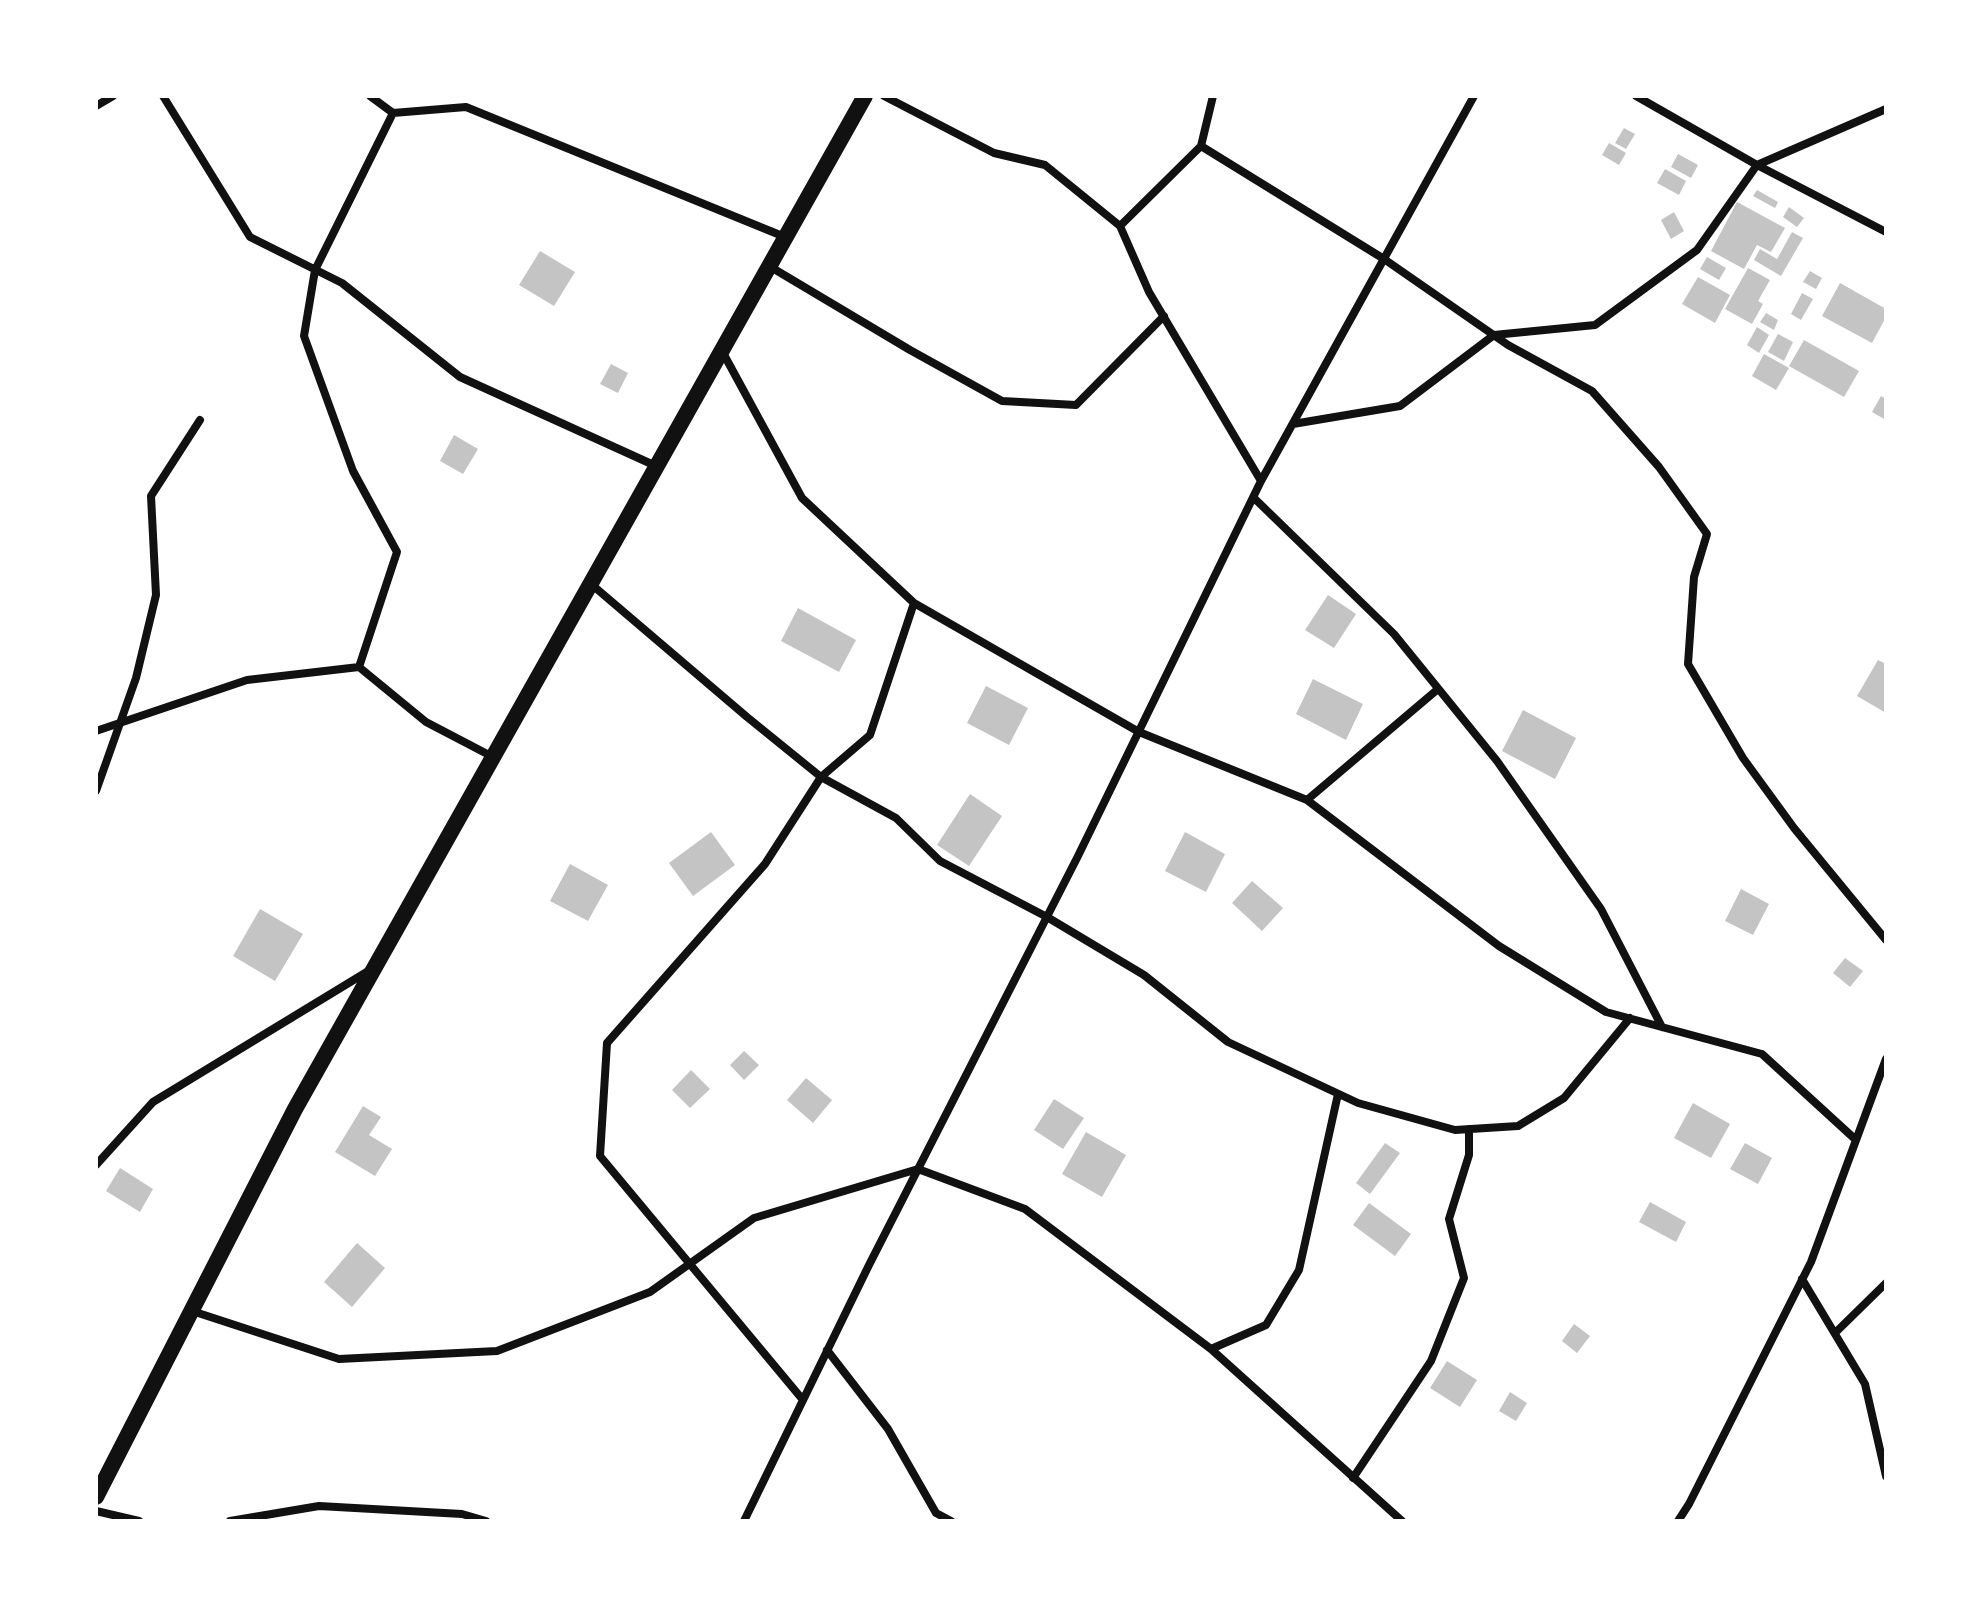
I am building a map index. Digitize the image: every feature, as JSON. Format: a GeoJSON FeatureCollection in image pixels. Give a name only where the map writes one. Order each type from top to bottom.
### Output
{"type":"FeatureCollection","features":[{"type":"Feature","properties":{"kind":"main road"},"geometry":{"type":"LineString","coordinates":[[96,1497],[295,1109],[865,96]]}},
{"type":"Feature","properties":{"kind":"street"},"geometry":{"type":"LineString","coordinates":[[96,106],[113,96]]}},
{"type":"Feature","properties":{"kind":"street"},"geometry":{"type":"LineString","coordinates":[[163,96],[250,237],[342,283],[460,377],[656,467]]}},
{"type":"Feature","properties":{"kind":"street"},"geometry":{"type":"LineString","coordinates":[[370,96],[393,113],[466,107],[786,237]]}},
{"type":"Feature","properties":{"kind":"street"},"geometry":{"type":"LineString","coordinates":[[884,96],[994,153],[1045,165],[1120,226],[1149,292],[1261,481]]}},
{"type":"Feature","properties":{"kind":"street"},"geometry":{"type":"LineString","coordinates":[[1120,226],[1201,146],[1213,96]]}},
{"type":"Feature","properties":{"kind":"street"},"geometry":{"type":"LineString","coordinates":[[744,1521],[1139,732],[1261,481],[1474,96]]}},
{"type":"Feature","properties":{"kind":"street"},"geometry":{"type":"LineString","coordinates":[[1636,96],[1757,165],[1886,232]]}},
{"type":"Feature","properties":{"kind":"street"},"geometry":{"type":"LineString","coordinates":[[1293,424],[1400,406],[1494,335],[1595,325],[1697,250],[1757,165],[1886,109]]}},
{"type":"Feature","properties":{"kind":"street"},"geometry":{"type":"LineString","coordinates":[[359,667],[397,552],[353,471],[304,336],[315,270],[393,113]]}},
{"type":"Feature","properties":{"kind":"street"},"geometry":{"type":"LineString","coordinates":[[1201,146],[1384,259],[1494,335],[1592,391],[1659,467],[1707,534],[1694,577],[1688,664],[1743,758],[1768,793],[1886,940]]}},
{"type":"Feature","properties":{"kind":"street"},"geometry":{"type":"LineString","coordinates":[[769,266],[1002,401],[1076,405],[1164,316]]}},
{"type":"Feature","properties":{"kind":"street"},"geometry":{"type":"LineString","coordinates":[[722,350],[802,498],[914,603],[1139,732],[1307,800],[1499,946],[1606,1012],[1762,1054],[1856,1140]]}},
{"type":"Feature","properties":{"kind":"street"},"geometry":{"type":"LineString","coordinates":[[96,791],[136,678],[156,595],[151,496],[200,420]]}},
{"type":"Feature","properties":{"kind":"street"},"geometry":{"type":"LineString","coordinates":[[1254,498],[1394,634],[1497,761],[1601,909],[1662,1027]]}},
{"type":"Feature","properties":{"kind":"street"},"geometry":{"type":"LineString","coordinates":[[591,584],[821,777],[896,818],[940,861],[1047,917],[1144,975],[1228,1042],[1358,1103],[1455,1130],[1518,1126],[1564,1098],[1630,1018]]}},
{"type":"Feature","properties":{"kind":"street"},"geometry":{"type":"LineString","coordinates":[[803,1400],[600,1156],[607,1043],[765,864],[821,777],[870,735],[914,603]]}},
{"type":"Feature","properties":{"kind":"street"},"geometry":{"type":"LineString","coordinates":[[96,731],[247,680],[359,667],[426,722],[493,757]]}},
{"type":"Feature","properties":{"kind":"street"},"geometry":{"type":"LineString","coordinates":[[1307,800],[1438,689]]}},
{"type":"Feature","properties":{"kind":"street"},"geometry":{"type":"LineString","coordinates":[[96,1165],[153,1102],[376,966]]}},
{"type":"Feature","properties":{"kind":"street"},"geometry":{"type":"LineString","coordinates":[[1678,1521],[1697,1490],[1811,1262],[1886,1059]]}},
{"type":"Feature","properties":{"kind":"street"},"geometry":{"type":"LineString","coordinates":[[1211,1349],[1266,1325],[1299,1270],[1338,1094]]}},
{"type":"Feature","properties":{"kind":"street"},"geometry":{"type":"LineString","coordinates":[[1353,1478],[1431,1361],[1464,1278],[1449,1219],[1469,1155],[1469,1129]]}},
{"type":"Feature","properties":{"kind":"street"},"geometry":{"type":"LineString","coordinates":[[192,1311],[339,1359],[497,1351],[650,1292],[754,1218],[918,1169],[1025,1209],[1211,1349],[1402,1521]]}},
{"type":"Feature","properties":{"kind":"street"},"geometry":{"type":"LineString","coordinates":[[1802,1279],[1865,1384],[1886,1476]]}},
{"type":"Feature","properties":{"kind":"street"},"geometry":{"type":"LineString","coordinates":[[1835,1333],[1886,1283]]}},
{"type":"Feature","properties":{"kind":"street"},"geometry":{"type":"LineString","coordinates":[[827,1350],[888,1429],[936,1513],[951,1521]]}},
{"type":"Feature","properties":{"kind":"street"},"geometry":{"type":"LineString","coordinates":[[230,1521],[319,1506],[462,1514],[486,1521]]}},
{"type":"Feature","properties":{"kind":"street"},"geometry":{"type":"LineString","coordinates":[[96,1511],[139,1521]]}},
{"type":"Feature","properties":{"kind":"building"},"geometry":{"type":"Polygon","coordinates":[[[1624,128],[1635,134],[1626,149],[1615,143],[1624,128]]]}},
{"type":"Feature","properties":{"kind":"building"},"geometry":{"type":"Polygon","coordinates":[[[1609,143],[1626,153],[1619,165],[1602,155],[1609,143]]]}},
{"type":"Feature","properties":{"kind":"building"},"geometry":{"type":"Polygon","coordinates":[[[1678,154],[1698,165],[1691,178],[1671,167],[1678,154]]]}},
{"type":"Feature","properties":{"kind":"building"},"geometry":{"type":"Polygon","coordinates":[[[1665,169],[1686,181],[1679,195],[1657,183],[1665,169]]]}},
{"type":"Feature","properties":{"kind":"building"},"geometry":{"type":"Polygon","coordinates":[[[1757,190],[1778,202],[1775,208],[1753,196],[1757,190]]]}},
{"type":"Feature","properties":{"kind":"building"},"geometry":{"type":"Polygon","coordinates":[[[1737,202],[1785,228],[1771,252],[1757,245],[1744,269],[1711,251],[1737,202]]]}},
{"type":"Feature","properties":{"kind":"building"},"geometry":{"type":"Polygon","coordinates":[[[1789,207],[1804,218],[1797,227],[1783,217],[1789,207]]]}},
{"type":"Feature","properties":{"kind":"building"},"geometry":{"type":"Polygon","coordinates":[[[1674,212],[1684,231],[1671,239],[1661,220],[1674,212]]]}},
{"type":"Feature","properties":{"kind":"building"},"geometry":{"type":"Polygon","coordinates":[[[1792,232],[1803,238],[1781,276],[1754,260],[1760,249],[1777,259],[1792,232]]]}},
{"type":"Feature","properties":{"kind":"building"},"geometry":{"type":"Polygon","coordinates":[[[540,251],[575,272],[554,306],[519,285],[540,251]]]}},
{"type":"Feature","properties":{"kind":"building"},"geometry":{"type":"Polygon","coordinates":[[[1707,257],[1726,268],[1719,280],[1700,269],[1707,257]]]}},
{"type":"Feature","properties":{"kind":"building"},"geometry":{"type":"Polygon","coordinates":[[[1748,268],[1770,280],[1758,301],[1763,304],[1752,324],[1725,309],[1748,268]]]}},
{"type":"Feature","properties":{"kind":"building"},"geometry":{"type":"Polygon","coordinates":[[[1810,271],[1822,278],[1816,289],[1803,282],[1810,271]]]}},
{"type":"Feature","properties":{"kind":"building"},"geometry":{"type":"Polygon","coordinates":[[[1698,277],[1730,295],[1715,323],[1682,304],[1698,277]]]}},
{"type":"Feature","properties":{"kind":"building"},"geometry":{"type":"Polygon","coordinates":[[[1840,283],[1886,309],[1886,317],[1872,343],[1822,316],[1840,283]]]}},
{"type":"Feature","properties":{"kind":"building"},"geometry":{"type":"Polygon","coordinates":[[[1802,293],[1813,299],[1801,320],[1791,314],[1802,293]]]}},
{"type":"Feature","properties":{"kind":"building"},"geometry":{"type":"Polygon","coordinates":[[[1766,313],[1778,320],[1774,330],[1760,322],[1766,313]]]}},
{"type":"Feature","properties":{"kind":"building"},"geometry":{"type":"Polygon","coordinates":[[[1757,327],[1769,335],[1759,353],[1747,345],[1757,327]]]}},
{"type":"Feature","properties":{"kind":"building"},"geometry":{"type":"Polygon","coordinates":[[[1778,334],[1793,342],[1784,361],[1768,352],[1778,334]]]}},
{"type":"Feature","properties":{"kind":"building"},"geometry":{"type":"Polygon","coordinates":[[[1804,340],[1859,371],[1844,397],[1789,366],[1804,340]]]}},
{"type":"Feature","properties":{"kind":"building"},"geometry":{"type":"Polygon","coordinates":[[[1764,354],[1789,368],[1776,390],[1752,376],[1764,354]]]}},
{"type":"Feature","properties":{"kind":"building"},"geometry":{"type":"Polygon","coordinates":[[[611,364],[628,373],[618,393],[600,384],[611,364]]]}},
{"type":"Feature","properties":{"kind":"building"},"geometry":{"type":"Polygon","coordinates":[[[1881,396],[1886,399],[1886,420],[1872,412],[1881,396]]]}},
{"type":"Feature","properties":{"kind":"building"},"geometry":{"type":"Polygon","coordinates":[[[454,435],[478,449],[463,474],[440,461],[454,435]]]}},
{"type":"Feature","properties":{"kind":"building"},"geometry":{"type":"Polygon","coordinates":[[[1328,595],[1356,614],[1334,648],[1305,630],[1328,595]]]}},
{"type":"Feature","properties":{"kind":"building"},"geometry":{"type":"Polygon","coordinates":[[[798,608],[856,640],[839,672],[781,641],[798,608]]]}},
{"type":"Feature","properties":{"kind":"building"},"geometry":{"type":"Polygon","coordinates":[[[1878,660],[1886,664],[1886,713],[1857,696],[1878,660]]]}},
{"type":"Feature","properties":{"kind":"building"},"geometry":{"type":"Polygon","coordinates":[[[1313,679],[1363,704],[1346,740],[1296,714],[1313,679]]]}},
{"type":"Feature","properties":{"kind":"building"},"geometry":{"type":"Polygon","coordinates":[[[986,686],[1028,708],[1009,745],[967,723],[986,686]]]}},
{"type":"Feature","properties":{"kind":"building"},"geometry":{"type":"Polygon","coordinates":[[[1523,710],[1576,738],[1555,779],[1502,751],[1523,710]]]}},
{"type":"Feature","properties":{"kind":"building"},"geometry":{"type":"Polygon","coordinates":[[[970,794],[1002,816],[969,866],[937,845],[970,794]]]}},
{"type":"Feature","properties":{"kind":"building"},"geometry":{"type":"Polygon","coordinates":[[[711,832],[735,865],[693,896],[669,863],[711,832]]]}},
{"type":"Feature","properties":{"kind":"building"},"geometry":{"type":"Polygon","coordinates":[[[1185,832],[1225,854],[1206,892],[1165,871],[1185,832]]]}},
{"type":"Feature","properties":{"kind":"building"},"geometry":{"type":"Polygon","coordinates":[[[570,864],[608,885],[588,921],[550,901],[570,864]]]}},
{"type":"Feature","properties":{"kind":"building"},"geometry":{"type":"Polygon","coordinates":[[[1252,881],[1283,908],[1262,931],[1232,903],[1252,881]]]}},
{"type":"Feature","properties":{"kind":"building"},"geometry":{"type":"Polygon","coordinates":[[[1741,889],[1769,904],[1753,935],[1725,921],[1741,889]]]}},
{"type":"Feature","properties":{"kind":"building"},"geometry":{"type":"Polygon","coordinates":[[[260,909],[303,934],[275,981],[233,956],[260,909]]]}},
{"type":"Feature","properties":{"kind":"building"},"geometry":{"type":"Polygon","coordinates":[[[1845,958],[1863,971],[1850,987],[1833,973],[1845,958]]]}},
{"type":"Feature","properties":{"kind":"building"},"geometry":{"type":"Polygon","coordinates":[[[744,1051],[759,1065],[744,1080],[730,1065],[744,1051]]]}},
{"type":"Feature","properties":{"kind":"building"},"geometry":{"type":"Polygon","coordinates":[[[691,1070],[710,1089],[690,1108],[672,1090],[691,1070]]]}},
{"type":"Feature","properties":{"kind":"building"},"geometry":{"type":"Polygon","coordinates":[[[806,1078],[832,1100],[813,1123],[787,1100],[806,1078]]]}},
{"type":"Feature","properties":{"kind":"building"},"geometry":{"type":"Polygon","coordinates":[[[1054,1099],[1084,1118],[1063,1149],[1034,1130],[1054,1099]]]}},
{"type":"Feature","properties":{"kind":"building"},"geometry":{"type":"Polygon","coordinates":[[[1693,1103],[1730,1124],[1711,1158],[1674,1138],[1693,1103]]]}},
{"type":"Feature","properties":{"kind":"building"},"geometry":{"type":"Polygon","coordinates":[[[363,1106],[381,1117],[369,1135],[392,1149],[375,1176],[335,1152],[363,1106]]]}},
{"type":"Feature","properties":{"kind":"building"},"geometry":{"type":"Polygon","coordinates":[[[1086,1132],[1126,1155],[1102,1197],[1062,1174],[1086,1132]]]}},
{"type":"Feature","properties":{"kind":"building"},"geometry":{"type":"Polygon","coordinates":[[[1385,1143],[1400,1153],[1370,1194],[1356,1183],[1385,1143]]]}},
{"type":"Feature","properties":{"kind":"building"},"geometry":{"type":"Polygon","coordinates":[[[1745,1143],[1772,1158],[1758,1184],[1730,1169],[1745,1143]]]}},
{"type":"Feature","properties":{"kind":"building"},"geometry":{"type":"Polygon","coordinates":[[[120,1168],[153,1189],[140,1212],[106,1191],[120,1168]]]}},
{"type":"Feature","properties":{"kind":"building"},"geometry":{"type":"Polygon","coordinates":[[[1650,1202],[1686,1222],[1676,1242],[1639,1222],[1650,1202]]]}},
{"type":"Feature","properties":{"kind":"building"},"geometry":{"type":"Polygon","coordinates":[[[1369,1203],[1411,1234],[1395,1256],[1353,1225],[1369,1203]]]}},
{"type":"Feature","properties":{"kind":"building"},"geometry":{"type":"Polygon","coordinates":[[[357,1243],[385,1268],[352,1307],[324,1282],[357,1243]]]}},
{"type":"Feature","properties":{"kind":"building"},"geometry":{"type":"Polygon","coordinates":[[[1574,1324],[1590,1336],[1577,1353],[1562,1341],[1574,1324]]]}},
{"type":"Feature","properties":{"kind":"building"},"geometry":{"type":"Polygon","coordinates":[[[1447,1361],[1477,1380],[1460,1407],[1430,1388],[1447,1361]]]}},
{"type":"Feature","properties":{"kind":"building"},"geometry":{"type":"Polygon","coordinates":[[[1510,1392],[1527,1403],[1516,1421],[1499,1411],[1510,1392]]]}}]}
